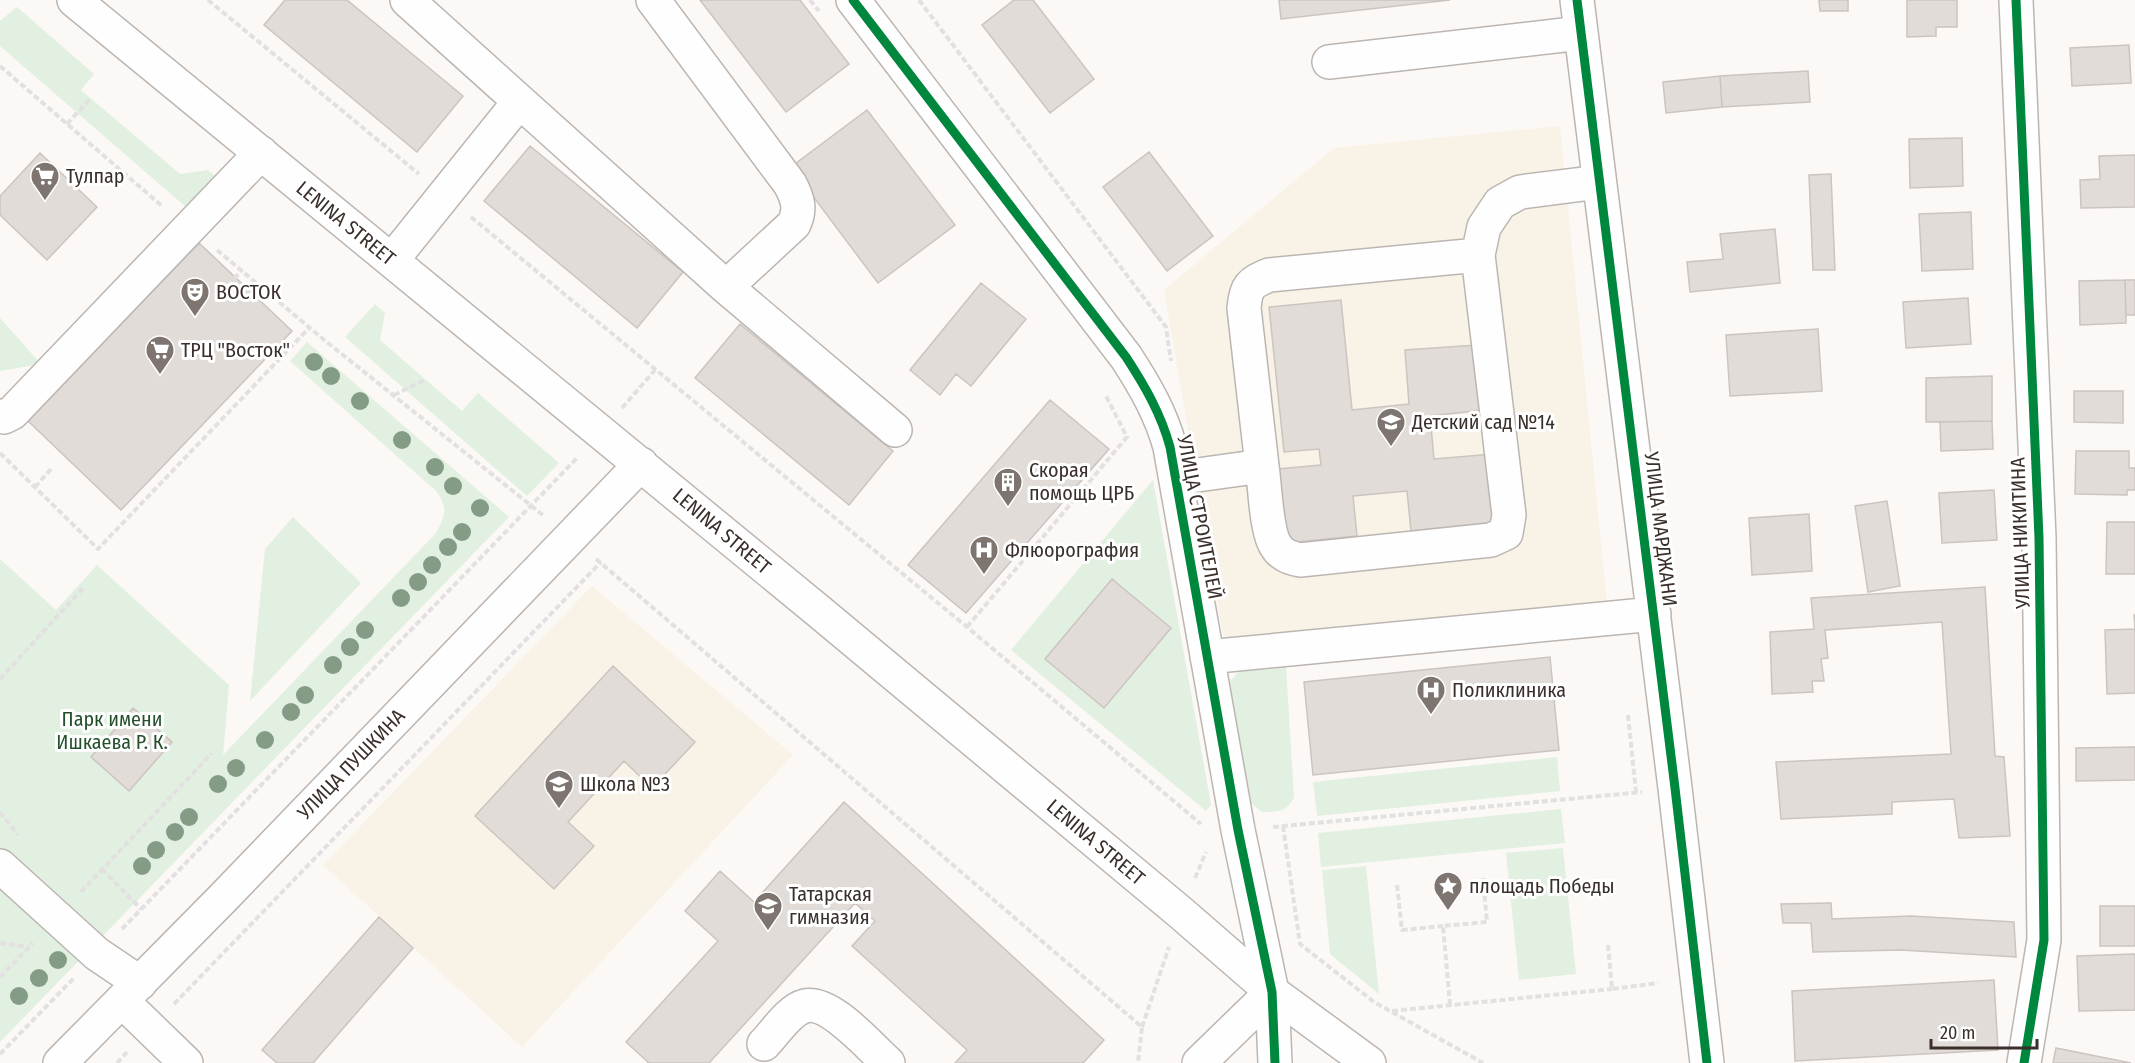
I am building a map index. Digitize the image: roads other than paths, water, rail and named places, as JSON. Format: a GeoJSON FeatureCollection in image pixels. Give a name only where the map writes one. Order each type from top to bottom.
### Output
{"type":"FeatureCollection","features":[{"type":"Feature","properties":{"kind":"street","name":"LENINA STREET"},"geometry":{"type":"LineString","coordinates":[[74,0],[641,464],[1181,913],[1272,992],[1370,1063]]}},
{"type":"Feature","properties":{"kind":"street"},"geometry":{"type":"LineString","coordinates":[[407,0],[726,287],[895,430]]}},
{"type":"Feature","properties":{"kind":"street"},"geometry":{"type":"LineString","coordinates":[[653,0],[790,184],[798,204],[799,214],[794,224],[726,287]]}},
{"type":"Feature","properties":{"kind":"street","name":"УЛИЦА СТРОИТЕЛЕЙ"},"geometry":{"type":"LineString","coordinates":[[853,0],[1126,357],[1151,398],[1164,427],[1176,478],[1238,830],[1272,992],[1275,1063]]}},
{"type":"Feature","properties":{"kind":"street","name":"УЛИЦА МАРДЖАНИ"},"geometry":{"type":"LineString","coordinates":[[1577,0],[1654,614],[1707,1063]]}},
{"type":"Feature","properties":{"kind":"street","name":"УЛИЦА НИКИТИНА"},"geometry":{"type":"LineString","coordinates":[[2016,0],[2039,538],[2044,940],[2024,1063]]}},
{"type":"Feature","properties":{"kind":"street"},"geometry":{"type":"LineString","coordinates":[[1329,62],[1581,33]]}},
{"type":"Feature","properties":{"kind":"street"},"geometry":{"type":"LineString","coordinates":[[392,260],[519,102]]}},
{"type":"Feature","properties":{"kind":"street"},"geometry":{"type":"LineString","coordinates":[[0,416],[12,413],[261,153]]}},
{"type":"Feature","properties":{"kind":"street"},"geometry":{"type":"LineString","coordinates":[[1478,255],[1269,275],[1254,281],[1246,292],[1244,308],[1271,538],[1277,549],[1289,557],[1300,560],[1491,540],[1506,532],[1509,515],[1478,255],[1484,227],[1500,203],[1520,192],[1599,182]]}},
{"type":"Feature","properties":{"kind":"street","name":"УЛИЦА ПУШКИНА"},"geometry":{"type":"LineString","coordinates":[[60,1063],[641,464]]}},
{"type":"Feature","properties":{"kind":"street"},"geometry":{"type":"LineString","coordinates":[[1176,478],[1262,466]]}},
{"type":"Feature","properties":{"kind":"street"},"geometry":{"type":"LineString","coordinates":[[1207,657],[1654,614]]}},
{"type":"Feature","properties":{"kind":"street"},"geometry":{"type":"LineString","coordinates":[[0,867],[97,954],[131,992],[150,1029],[186,1063]]}},
{"type":"Feature","properties":{"kind":"street"},"geometry":{"type":"LineString","coordinates":[[1199,1063],[1272,992]]}},
{"type":"Feature","properties":{"kind":"street"},"geometry":{"type":"LineString","coordinates":[[764,1044],[794,1011],[805,1006],[818,1006],[834,1014],[888,1063]]}},
{"type":"Feature","properties":{"kind":"place","name":"Тулпар"},"geometry":{"type":"Point","coordinates":[45,202]}},
{"type":"Feature","properties":{"kind":"place","name":"ВОСТОК"},"geometry":{"type":"Point","coordinates":[195,318]}},
{"type":"Feature","properties":{"kind":"place","name":"ТРЦ \"Восток\""},"geometry":{"type":"Point","coordinates":[160,376]}},
{"type":"Feature","properties":{"kind":"place","name":"Детский сад №14"},"geometry":{"type":"Point","coordinates":[1391,448]}},
{"type":"Feature","properties":{"kind":"place","name":"Скорая помощь ЦРБ"},"geometry":{"type":"Point","coordinates":[1008,508]}},
{"type":"Feature","properties":{"kind":"place","name":"Флюорография"},"geometry":{"type":"Point","coordinates":[984,576]}},
{"type":"Feature","properties":{"kind":"place","name":"Поликлиника"},"geometry":{"type":"Point","coordinates":[1431,716]}},
{"type":"Feature","properties":{"kind":"place","name":"Школа №3"},"geometry":{"type":"Point","coordinates":[559,810]}},
{"type":"Feature","properties":{"kind":"place","name":"площадь Победы"},"geometry":{"type":"Point","coordinates":[1448,912]}},
{"type":"Feature","properties":{"kind":"place","name":"Татарская гимназия"},"geometry":{"type":"Point","coordinates":[768,932]}},
{"type":"Feature","properties":{"kind":"park label","name":"Парк имени Ишкаева Р. К."},"geometry":{"type":"Point","coordinates":[112,730]}}]}
